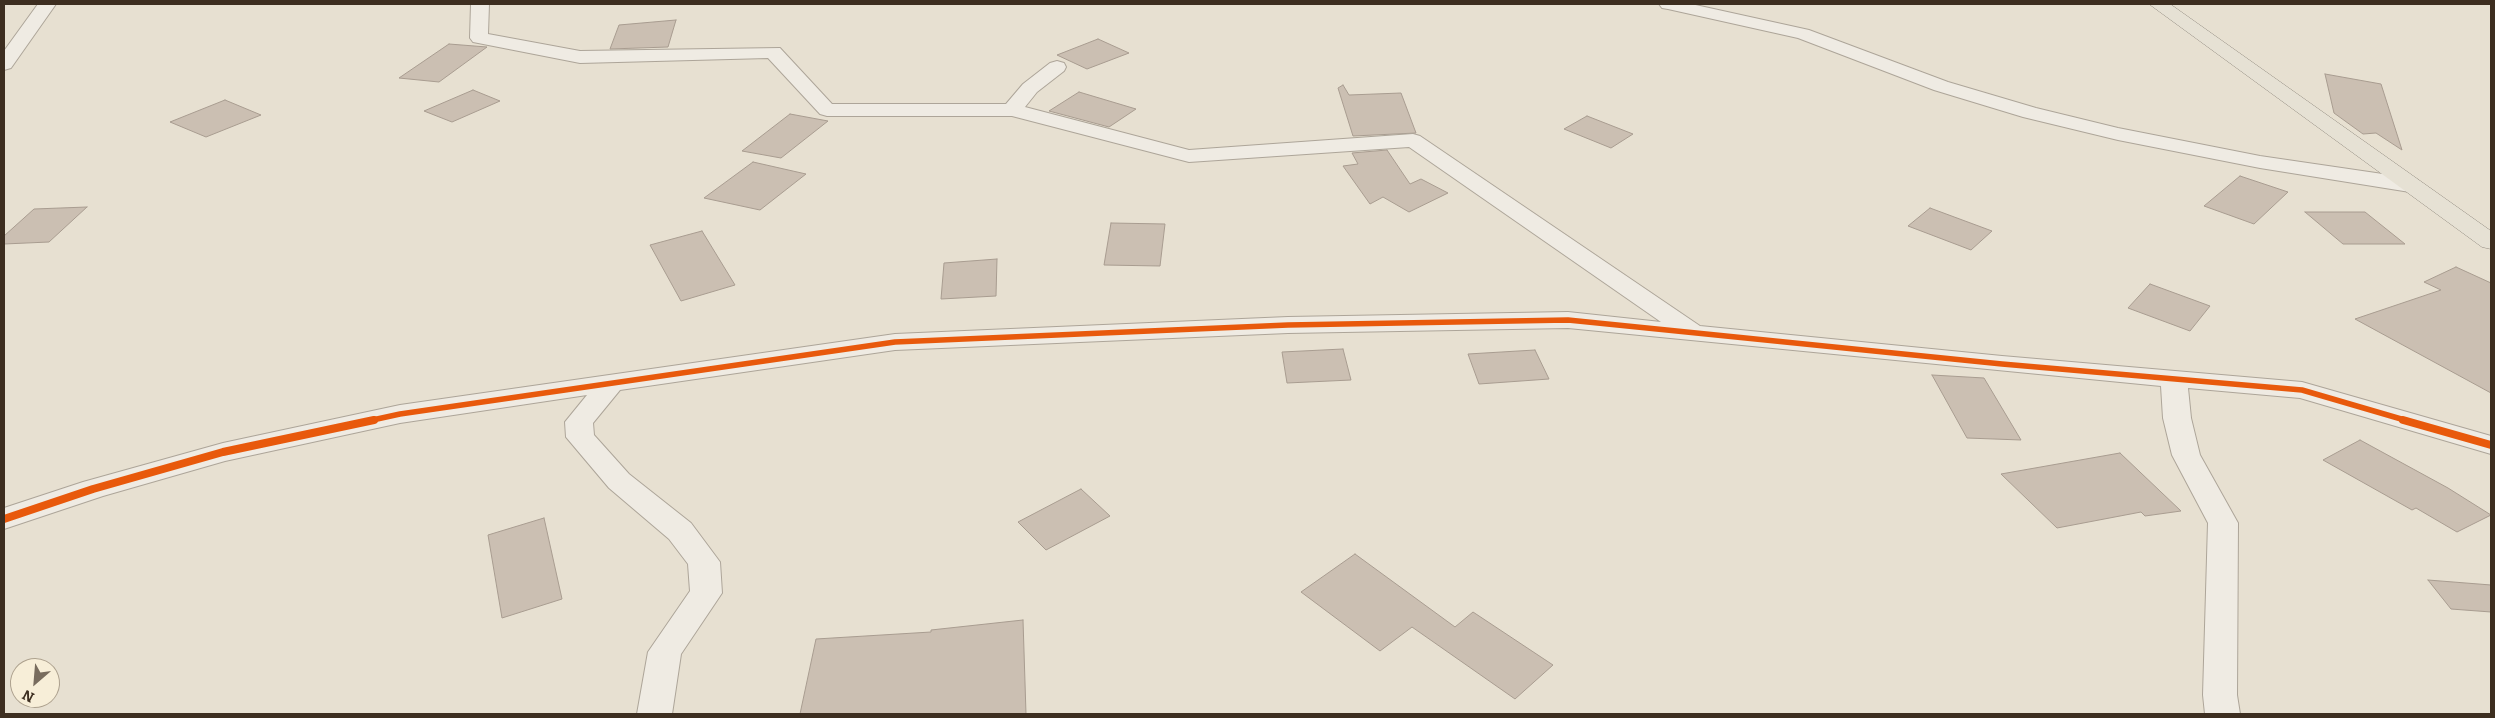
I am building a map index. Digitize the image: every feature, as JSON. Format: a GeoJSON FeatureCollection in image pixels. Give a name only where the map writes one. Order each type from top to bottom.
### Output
{"type":"FeatureCollection","features":[{"type":"Feature","properties":{"kind":"main road"},"geometry":{"type":"LineString","coordinates":[[2158,4],[2491,242]]}},
{"type":"Feature","properties":{"kind":"street"},"geometry":{"type":"LineString","coordinates":[[4,64],[47,4]]}},
{"type":"Feature","properties":{"kind":"street"},"geometry":{"type":"LineString","coordinates":[[480,4],[479,38],[580,57],[773,52],[827,110],[1012,110],[1189,156],[1413,140],[1694,333]]}},
{"type":"Feature","properties":{"kind":"street"},"geometry":{"type":"LineString","coordinates":[[1668,4],[1803,34],[1941,86],[2030,113],[2118,134],[2251,160],[2410,185]]}},
{"type":"Feature","properties":{"kind":"street"},"geometry":{"type":"LineString","coordinates":[[1012,110],[1030,88],[1057,67]]}},
{"type":"Feature","properties":{"kind":"street"},"geometry":{"type":"LineString","coordinates":[[4,519],[92,489],[223,452],[400,414],[905,342],[1288,324],[1568,320],[2302,390],[2491,445]]}},
{"type":"Feature","properties":{"kind":"street"},"geometry":{"type":"LineString","coordinates":[[2174,379],[2178,418],[2186,454],[2223,523],[2220,695],[2223,714]]}},
{"type":"Feature","properties":{"kind":"street"},"geometry":{"type":"LineString","coordinates":[[610,385],[580,422],[580,438],[619,481],[680,531],[704,562],[706,592],[665,652],[655,714]]}},
{"type":"Feature","properties":{"kind":"building"},"geometry":{"type":"Polygon","coordinates":[[[676,20],[668,47],[610,49],[619,25],[676,20]]]}},
{"type":"Feature","properties":{"kind":"building"},"geometry":{"type":"Polygon","coordinates":[[[1098,39],[1129,53],[1087,69],[1057,55],[1098,39]]]}},
{"type":"Feature","properties":{"kind":"building"},"geometry":{"type":"Polygon","coordinates":[[[449,44],[487,47],[439,82],[399,78],[449,44]]]}},
{"type":"Feature","properties":{"kind":"building"},"geometry":{"type":"Polygon","coordinates":[[[2325,74],[2381,84],[2402,150],[2376,133],[2363,134],[2334,113],[2325,74]]]}},
{"type":"Feature","properties":{"kind":"building"},"geometry":{"type":"Polygon","coordinates":[[[1343,85],[1349,95],[1401,93],[1416,133],[1353,136],[1338,88],[1343,85]]]}},
{"type":"Feature","properties":{"kind":"building"},"geometry":{"type":"Polygon","coordinates":[[[473,90],[500,101],[452,122],[424,111],[473,90]]]}},
{"type":"Feature","properties":{"kind":"building"},"geometry":{"type":"Polygon","coordinates":[[[1079,92],[1136,109],[1109,127],[1049,111],[1079,92]]]}},
{"type":"Feature","properties":{"kind":"building"},"geometry":{"type":"Polygon","coordinates":[[[225,100],[261,115],[206,137],[170,122],[225,100]]]}},
{"type":"Feature","properties":{"kind":"building"},"geometry":{"type":"Polygon","coordinates":[[[790,114],[828,121],[781,158],[742,151],[790,114]]]}},
{"type":"Feature","properties":{"kind":"building"},"geometry":{"type":"Polygon","coordinates":[[[1587,116],[1633,134],[1611,148],[1564,129],[1587,116]]]}},
{"type":"Feature","properties":{"kind":"building"},"geometry":{"type":"Polygon","coordinates":[[[1387,150],[1410,184],[1421,179],[1448,193],[1409,212],[1383,197],[1370,204],[1343,166],[1358,164],[1352,153],[1387,150]]]}},
{"type":"Feature","properties":{"kind":"building"},"geometry":{"type":"Polygon","coordinates":[[[753,162],[806,174],[760,210],[704,198],[753,162]]]}},
{"type":"Feature","properties":{"kind":"building"},"geometry":{"type":"Polygon","coordinates":[[[2240,176],[2288,192],[2254,224],[2204,206],[2240,176]]]}},
{"type":"Feature","properties":{"kind":"building"},"geometry":{"type":"Polygon","coordinates":[[[87,207],[49,242],[4,244],[4,236],[34,209],[87,207]]]}},
{"type":"Feature","properties":{"kind":"building"},"geometry":{"type":"Polygon","coordinates":[[[1930,208],[1992,231],[1971,250],[1908,226],[1930,208]]]}},
{"type":"Feature","properties":{"kind":"building"},"geometry":{"type":"Polygon","coordinates":[[[2305,212],[2365,212],[2405,244],[2343,244],[2305,212]]]}},
{"type":"Feature","properties":{"kind":"building"},"geometry":{"type":"Polygon","coordinates":[[[1111,223],[1165,224],[1160,266],[1104,265],[1111,223]]]}},
{"type":"Feature","properties":{"kind":"building"},"geometry":{"type":"Polygon","coordinates":[[[702,231],[735,285],[681,301],[650,245],[702,231]]]}},
{"type":"Feature","properties":{"kind":"building"},"geometry":{"type":"Polygon","coordinates":[[[997,259],[996,296],[941,299],[944,263],[997,259]]]}},
{"type":"Feature","properties":{"kind":"building"},"geometry":{"type":"Polygon","coordinates":[[[2456,267],[2491,283],[2491,393],[2355,319],[2441,290],[2424,282],[2456,267]]]}},
{"type":"Feature","properties":{"kind":"building"},"geometry":{"type":"Polygon","coordinates":[[[2150,284],[2210,306],[2190,331],[2128,308],[2150,284]]]}},
{"type":"Feature","properties":{"kind":"building"},"geometry":{"type":"Polygon","coordinates":[[[1343,349],[1351,380],[1287,383],[1282,352],[1343,349]]]}},
{"type":"Feature","properties":{"kind":"building"},"geometry":{"type":"Polygon","coordinates":[[[1535,350],[1549,379],[1479,384],[1468,354],[1535,350]]]}},
{"type":"Feature","properties":{"kind":"building"},"geometry":{"type":"Polygon","coordinates":[[[1932,375],[1984,378],[2021,440],[1967,438],[1932,375]]]}},
{"type":"Feature","properties":{"kind":"building"},"geometry":{"type":"Polygon","coordinates":[[[2360,440],[2448,488],[2491,515],[2457,532],[2416,508],[2412,510],[2323,460],[2360,440]]]}},
{"type":"Feature","properties":{"kind":"building"},"geometry":{"type":"Polygon","coordinates":[[[2120,453],[2181,511],[2145,516],[2141,512],[2057,528],[2001,474],[2120,453]]]}},
{"type":"Feature","properties":{"kind":"building"},"geometry":{"type":"Polygon","coordinates":[[[1081,489],[1110,516],[1046,550],[1018,522],[1081,489]]]}},
{"type":"Feature","properties":{"kind":"building"},"geometry":{"type":"Polygon","coordinates":[[[544,518],[562,599],[502,618],[488,535],[544,518]]]}},
{"type":"Feature","properties":{"kind":"building"},"geometry":{"type":"Polygon","coordinates":[[[1355,554],[1455,627],[1473,612],[1553,665],[1515,699],[1412,627],[1380,651],[1301,592],[1355,554]]]}},
{"type":"Feature","properties":{"kind":"building"},"geometry":{"type":"Polygon","coordinates":[[[2428,580],[2491,585],[2491,612],[2451,609],[2428,580]]]}},
{"type":"Feature","properties":{"kind":"building"},"geometry":{"type":"Polygon","coordinates":[[[1023,620],[1026,714],[800,714],[816,639],[931,632],[931,630],[1023,620]]]}},
{"type":"Feature","properties":{"kind":"cycle path"},"geometry":{"type":"LineString","coordinates":[[4,519],[93,489],[223,452],[400,414],[895,342],[1288,325],[1568,320],[2002,364],[2302,390],[2491,445]]}}]}
